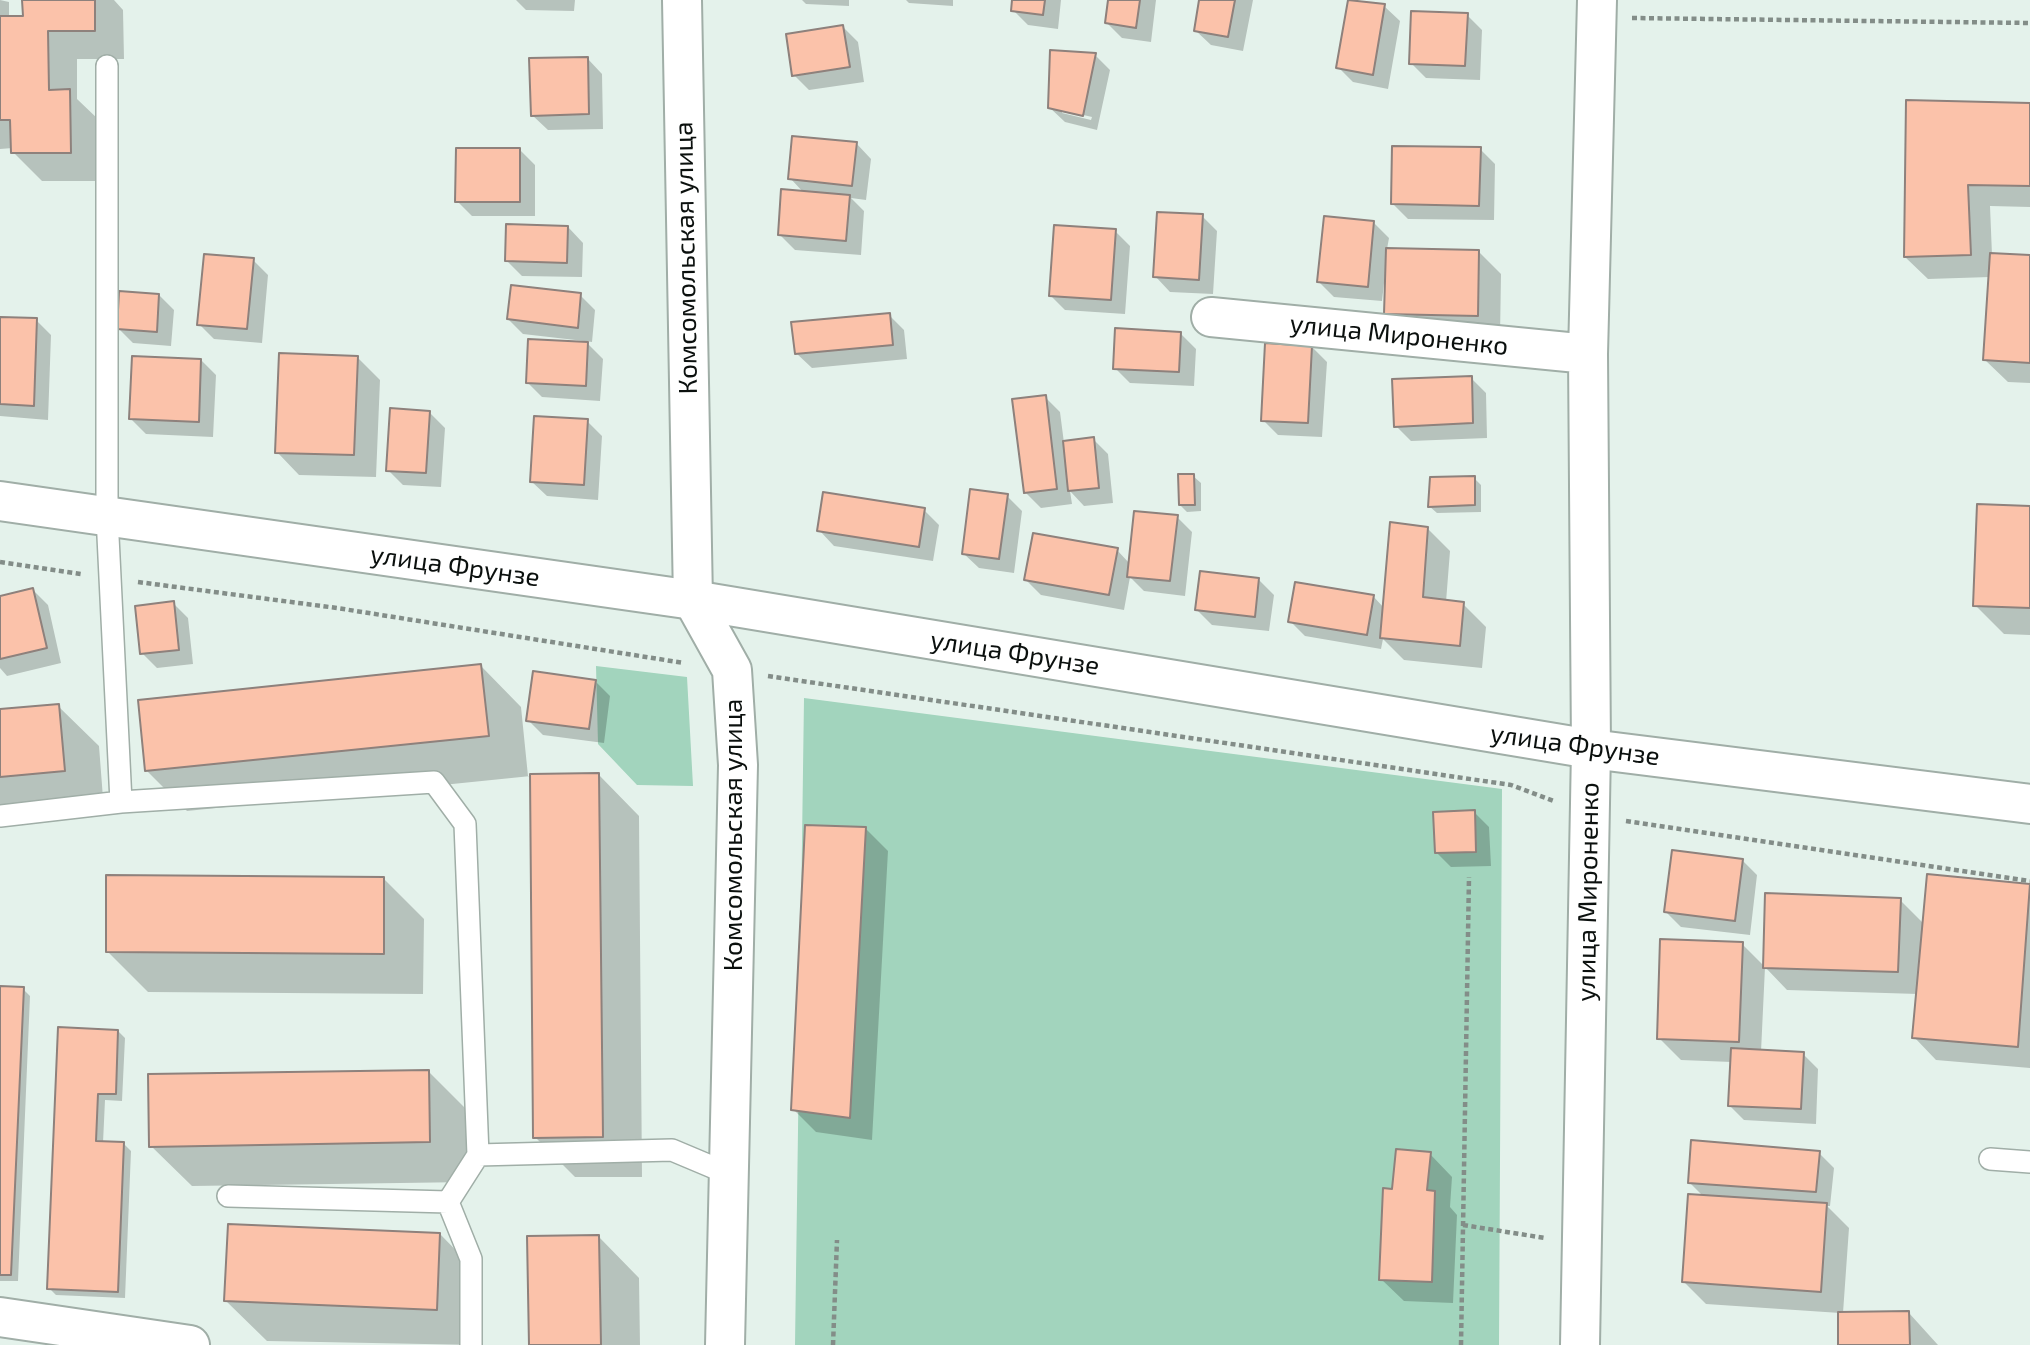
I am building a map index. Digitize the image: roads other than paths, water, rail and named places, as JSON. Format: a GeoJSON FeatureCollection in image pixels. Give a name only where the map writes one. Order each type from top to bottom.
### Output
{"type":"FeatureCollection","features":[{"type":"Feature","properties":{"kind":"street","name":"Комсомольская улица"},"geometry":{"type":"LineString","coordinates":[[682,0],[693,600],[732,670],[738,765],[724,1345]]}},
{"type":"Feature","properties":{"kind":"street","name":"улица Мироненко"},"geometry":{"type":"LineString","coordinates":[[1580,1345],[1591,749],[1588,354],[1597,8]]}},
{"type":"Feature","properties":{"kind":"street","name":"улица Мироненко"},"geometry":{"type":"LineString","coordinates":[[1211,317],[1588,354]]}},
{"type":"Feature","properties":{"kind":"street","name":"улица Фрунзе"},"geometry":{"type":"LineString","coordinates":[[0,501],[693,600],[1591,749],[2030,804]]}},
{"type":"Feature","properties":{"kind":"street"},"geometry":{"type":"LineString","coordinates":[[0,1317],[190,1345]]}},
{"type":"Feature","properties":{"kind":"lane"},"geometry":{"type":"LineString","coordinates":[[107,66],[107,516],[121,802]]}},
{"type":"Feature","properties":{"kind":"lane"},"geometry":{"type":"LineString","coordinates":[[0,816],[121,802],[434,782],[466,824],[478,1155],[448,1202]]}},
{"type":"Feature","properties":{"kind":"lane"},"geometry":{"type":"LineString","coordinates":[[478,1155],[672,1150],[729,1174]]}},
{"type":"Feature","properties":{"kind":"lane"},"geometry":{"type":"LineString","coordinates":[[1990,1159],[2030,1162]]}},
{"type":"Feature","properties":{"kind":"lane"},"geometry":{"type":"LineString","coordinates":[[228,1196],[448,1202]]}},
{"type":"Feature","properties":{"kind":"lane"},"geometry":{"type":"LineString","coordinates":[[448,1202],[471,1259],[471,1345]]}}]}
